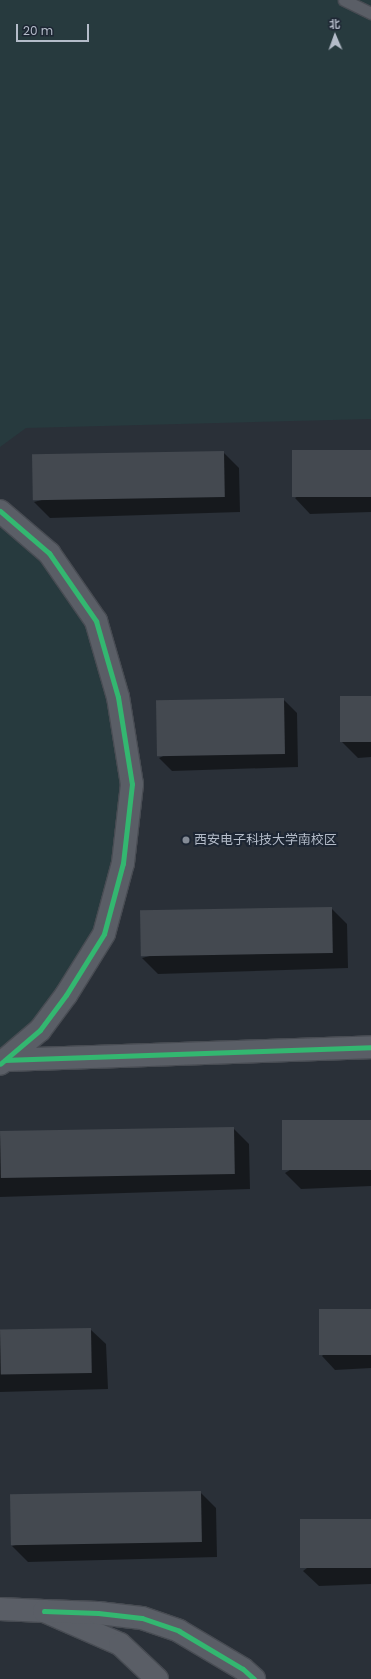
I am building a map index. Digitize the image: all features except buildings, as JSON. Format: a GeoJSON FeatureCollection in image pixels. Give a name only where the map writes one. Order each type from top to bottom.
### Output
{"type":"FeatureCollection","features":[{"type":"Feature","properties":{"kind":"street"},"geometry":{"type":"LineString","coordinates":[[0,511],[49,553],[96,620],[118,697],[132,784],[123,863],[104,934],[66,995],[40,1030],[3,1062]]}},
{"type":"Feature","properties":{"kind":"street"},"geometry":{"type":"LineString","coordinates":[[3,1062],[371,1047]]}},
{"type":"Feature","properties":{"kind":"street"},"geometry":{"type":"LineString","coordinates":[[0,1609],[98,1614],[142,1618],[179,1631],[243,1669],[254,1679]]}},
{"type":"Feature","properties":{"kind":"street"},"geometry":{"type":"LineString","coordinates":[[44,1611],[120,1644],[157,1679]]}},
{"type":"Feature","properties":{"kind":"lane"},"geometry":{"type":"LineString","coordinates":[[344,0],[370,11]]}},
{"type":"Feature","properties":{"kind":"green space"},"geometry":{"type":"Polygon","coordinates":[[[0,0],[371,0],[371,419],[26,428],[0,447],[0,0]]]}},
{"type":"Feature","properties":{"kind":"green space"},"geometry":{"type":"Polygon","coordinates":[[[0,513],[96,621],[127,754],[104,934],[0,1063],[0,513]]]}},
{"type":"Feature","properties":{"kind":"cycle path"},"geometry":{"type":"LineString","coordinates":[[0,511],[49,553],[96,621],[118,697],[132,784],[123,863],[104,934],[66,995],[40,1030],[0,1064]]}},
{"type":"Feature","properties":{"kind":"cycle path"},"geometry":{"type":"LineString","coordinates":[[6,1060],[371,1047]]}},
{"type":"Feature","properties":{"kind":"cycle path"},"geometry":{"type":"LineString","coordinates":[[44,1611],[98,1613],[142,1618],[179,1631],[243,1669],[254,1679]]}},
{"type":"Feature","properties":{"kind":"place","name":"西安电子科技大学南校区"},"geometry":{"type":"Point","coordinates":[186,840]}}]}
